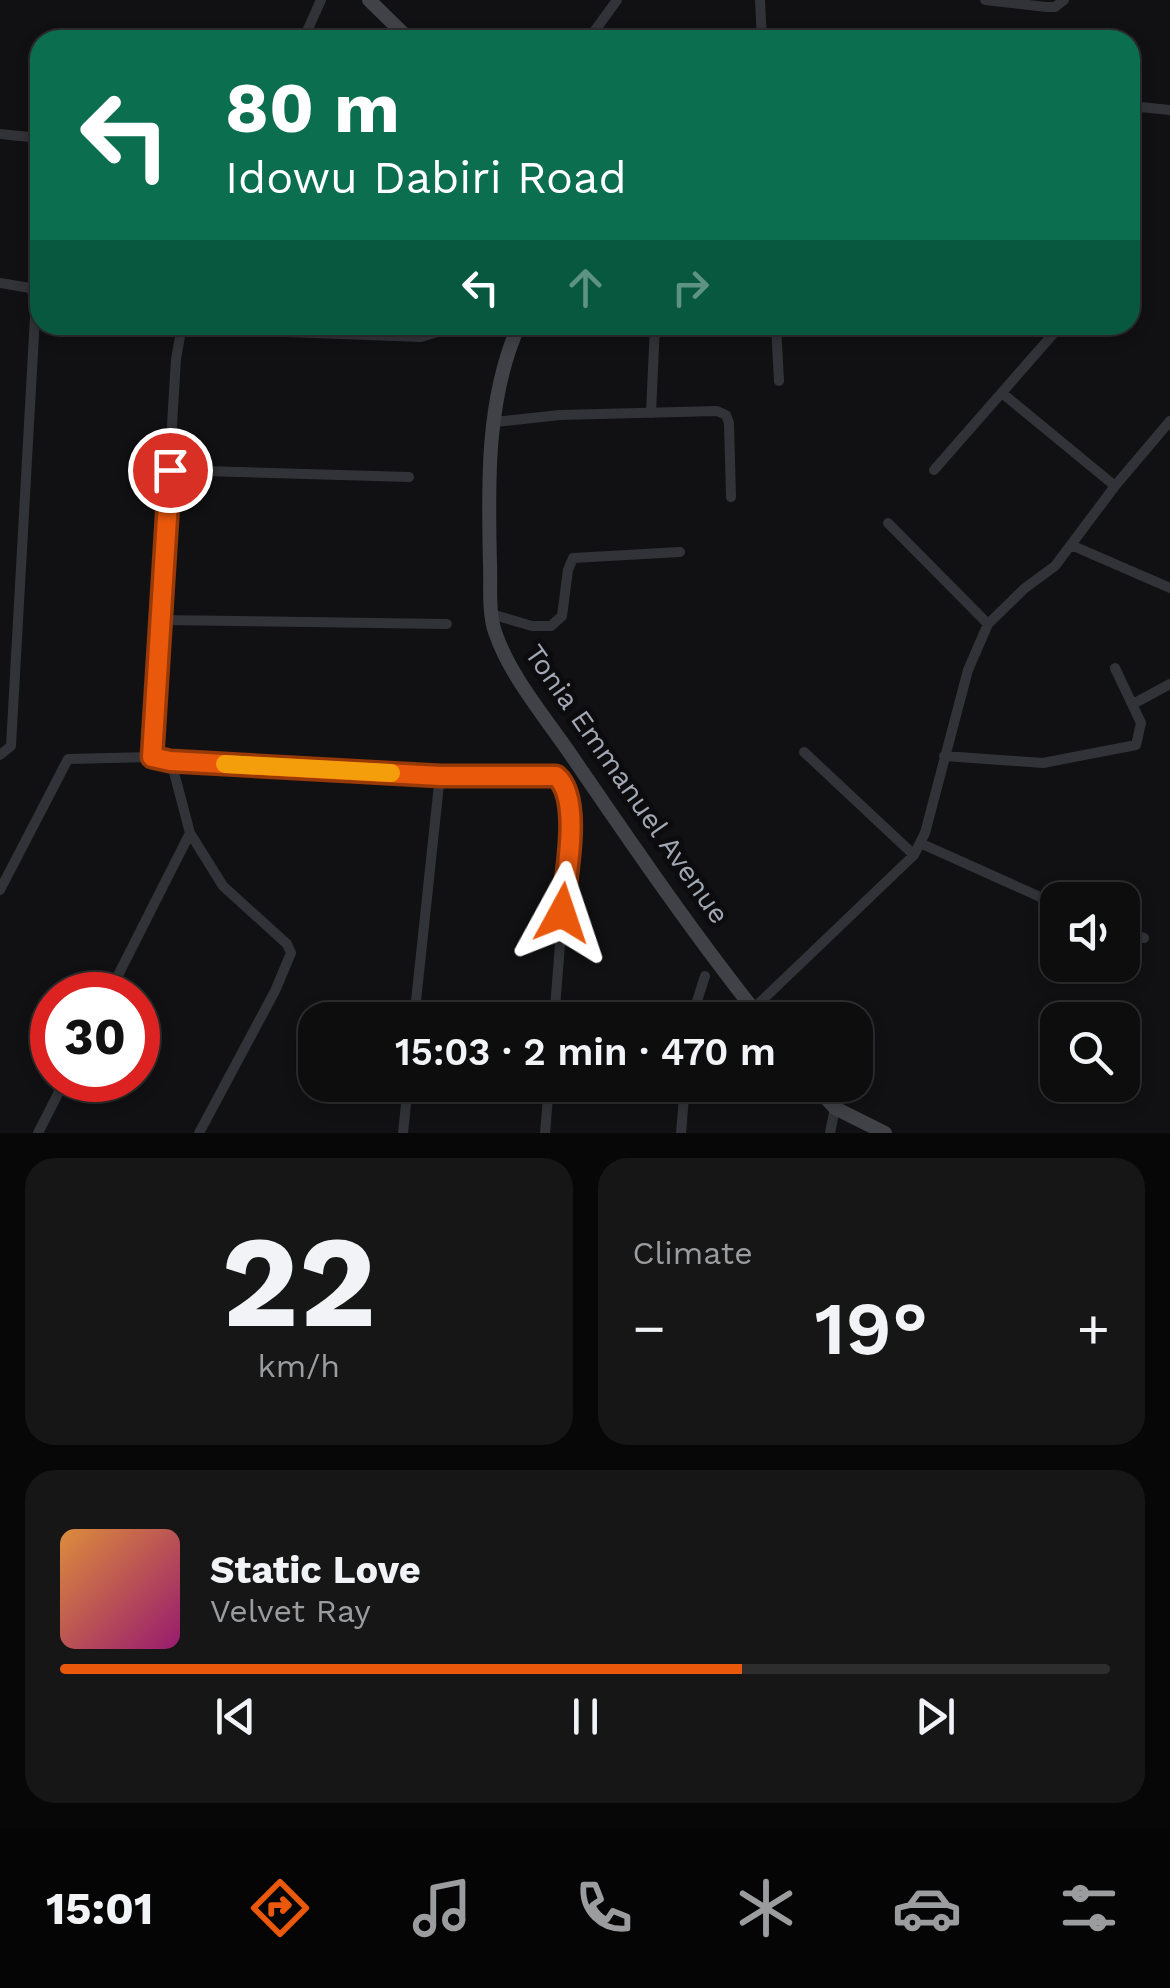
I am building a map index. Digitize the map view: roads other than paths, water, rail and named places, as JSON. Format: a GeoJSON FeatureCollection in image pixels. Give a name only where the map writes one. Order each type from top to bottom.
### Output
{"type":"FeatureCollection","features":[{"type":"Feature","properties":{"kind":"street"},"geometry":{"type":"LineString","coordinates":[[308,30],[321,0]]}},
{"type":"Feature","properties":{"kind":"street"},"geometry":{"type":"LineString","coordinates":[[369,0],[400,30]]}},
{"type":"Feature","properties":{"kind":"street"},"geometry":{"type":"LineString","coordinates":[[596,30],[618,0]]}},
{"type":"Feature","properties":{"kind":"street"},"geometry":{"type":"LineString","coordinates":[[760,0],[762,30]]}},
{"type":"Feature","properties":{"kind":"street"},"geometry":{"type":"LineString","coordinates":[[986,0],[1046,7],[1055,7],[1064,0]]}},
{"type":"Feature","properties":{"kind":"street"},"geometry":{"type":"LineString","coordinates":[[1140,107],[1170,110]]}},
{"type":"Feature","properties":{"kind":"street"},"geometry":{"type":"LineString","coordinates":[[0,134],[30,137]]}},
{"type":"Feature","properties":{"kind":"street"},"geometry":{"type":"LineString","coordinates":[[0,282],[30,288]]}},
{"type":"Feature","properties":{"kind":"street"},"geometry":{"type":"LineString","coordinates":[[0,755],[11,746],[34,335]]}},
{"type":"Feature","properties":{"kind":"street"},"geometry":{"type":"LineString","coordinates":[[152,757],[180,335]]}},
{"type":"Feature","properties":{"kind":"street"},"geometry":{"type":"LineString","coordinates":[[377,335],[428,335]]}},
{"type":"Feature","properties":{"kind":"street","name":"Tonia Emmanuel Avenue"},"geometry":{"type":"LineString","coordinates":[[516,335],[500,384],[488,516],[495,633],[518,676],[606,806],[748,1002]]}},
{"type":"Feature","properties":{"kind":"street"},"geometry":{"type":"LineString","coordinates":[[652,412],[656,335]]}},
{"type":"Feature","properties":{"kind":"street"},"geometry":{"type":"LineString","coordinates":[[777,335],[779,381]]}},
{"type":"Feature","properties":{"kind":"street"},"geometry":{"type":"LineString","coordinates":[[934,470],[1051,335]]}},
{"type":"Feature","properties":{"kind":"street"},"geometry":{"type":"LineString","coordinates":[[1002,392],[1114,486]]}},
{"type":"Feature","properties":{"kind":"street"},"geometry":{"type":"LineString","coordinates":[[495,422],[560,415],[716,411],[726,416],[729,423],[731,498]]}},
{"type":"Feature","properties":{"kind":"street"},"geometry":{"type":"LineString","coordinates":[[769,1002],[914,856],[968,670],[988,624],[1055,566],[1114,486],[1170,421]]}},
{"type":"Feature","properties":{"kind":"street"},"geometry":{"type":"LineString","coordinates":[[170,470],[409,477]]}},
{"type":"Feature","properties":{"kind":"street"},"geometry":{"type":"LineString","coordinates":[[888,523],[988,624]]}},
{"type":"Feature","properties":{"kind":"street"},"geometry":{"type":"LineString","coordinates":[[1071,544],[1170,588]]}},
{"type":"Feature","properties":{"kind":"street"},"geometry":{"type":"LineString","coordinates":[[491,614],[532,626],[551,626],[562,616],[573,558],[680,552]]}},
{"type":"Feature","properties":{"kind":"street"},"geometry":{"type":"LineString","coordinates":[[159,620],[448,624]]}},
{"type":"Feature","properties":{"kind":"street"},"geometry":{"type":"LineString","coordinates":[[944,756],[1044,762],[1136,745],[1140,723],[1115,668]]}},
{"type":"Feature","properties":{"kind":"street"},"geometry":{"type":"LineString","coordinates":[[1133,704],[1170,684]]}},
{"type":"Feature","properties":{"kind":"street"},"geometry":{"type":"LineString","coordinates":[[804,752],[914,856]]}},
{"type":"Feature","properties":{"kind":"street"},"geometry":{"type":"LineString","coordinates":[[0,890],[68,758],[152,757],[440,776],[556,776],[564,783],[571,807],[555,1002]]}},
{"type":"Feature","properties":{"kind":"street"},"geometry":{"type":"LineString","coordinates":[[170,761],[190,832],[223,886],[291,952],[280,982],[199,1133]]}},
{"type":"Feature","properties":{"kind":"street"},"geometry":{"type":"LineString","coordinates":[[416,1002],[440,776]]}},
{"type":"Feature","properties":{"kind":"street"},"geometry":{"type":"LineString","coordinates":[[120,972],[190,832]]}},
{"type":"Feature","properties":{"kind":"street"},"geometry":{"type":"LineString","coordinates":[[920,843],[1040,898]]}},
{"type":"Feature","properties":{"kind":"street"},"geometry":{"type":"LineString","coordinates":[[1140,937],[1144,938]]}},
{"type":"Feature","properties":{"kind":"street"},"geometry":{"type":"LineString","coordinates":[[696,1002],[704,976]]}},
{"type":"Feature","properties":{"kind":"street"},"geometry":{"type":"LineString","coordinates":[[38,1133],[54,1102]]}},
{"type":"Feature","properties":{"kind":"street"},"geometry":{"type":"LineString","coordinates":[[403,1133],[406,1102]]}},
{"type":"Feature","properties":{"kind":"street"},"geometry":{"type":"LineString","coordinates":[[545,1133],[547,1102]]}},
{"type":"Feature","properties":{"kind":"street"},"geometry":{"type":"LineString","coordinates":[[681,1133],[684,1102]]}},
{"type":"Feature","properties":{"kind":"street"},"geometry":{"type":"LineString","coordinates":[[830,1102],[885,1133]]}},
{"type":"Feature","properties":{"kind":"street"},"geometry":{"type":"LineString","coordinates":[[830,1133],[835,1108]]}}]}
